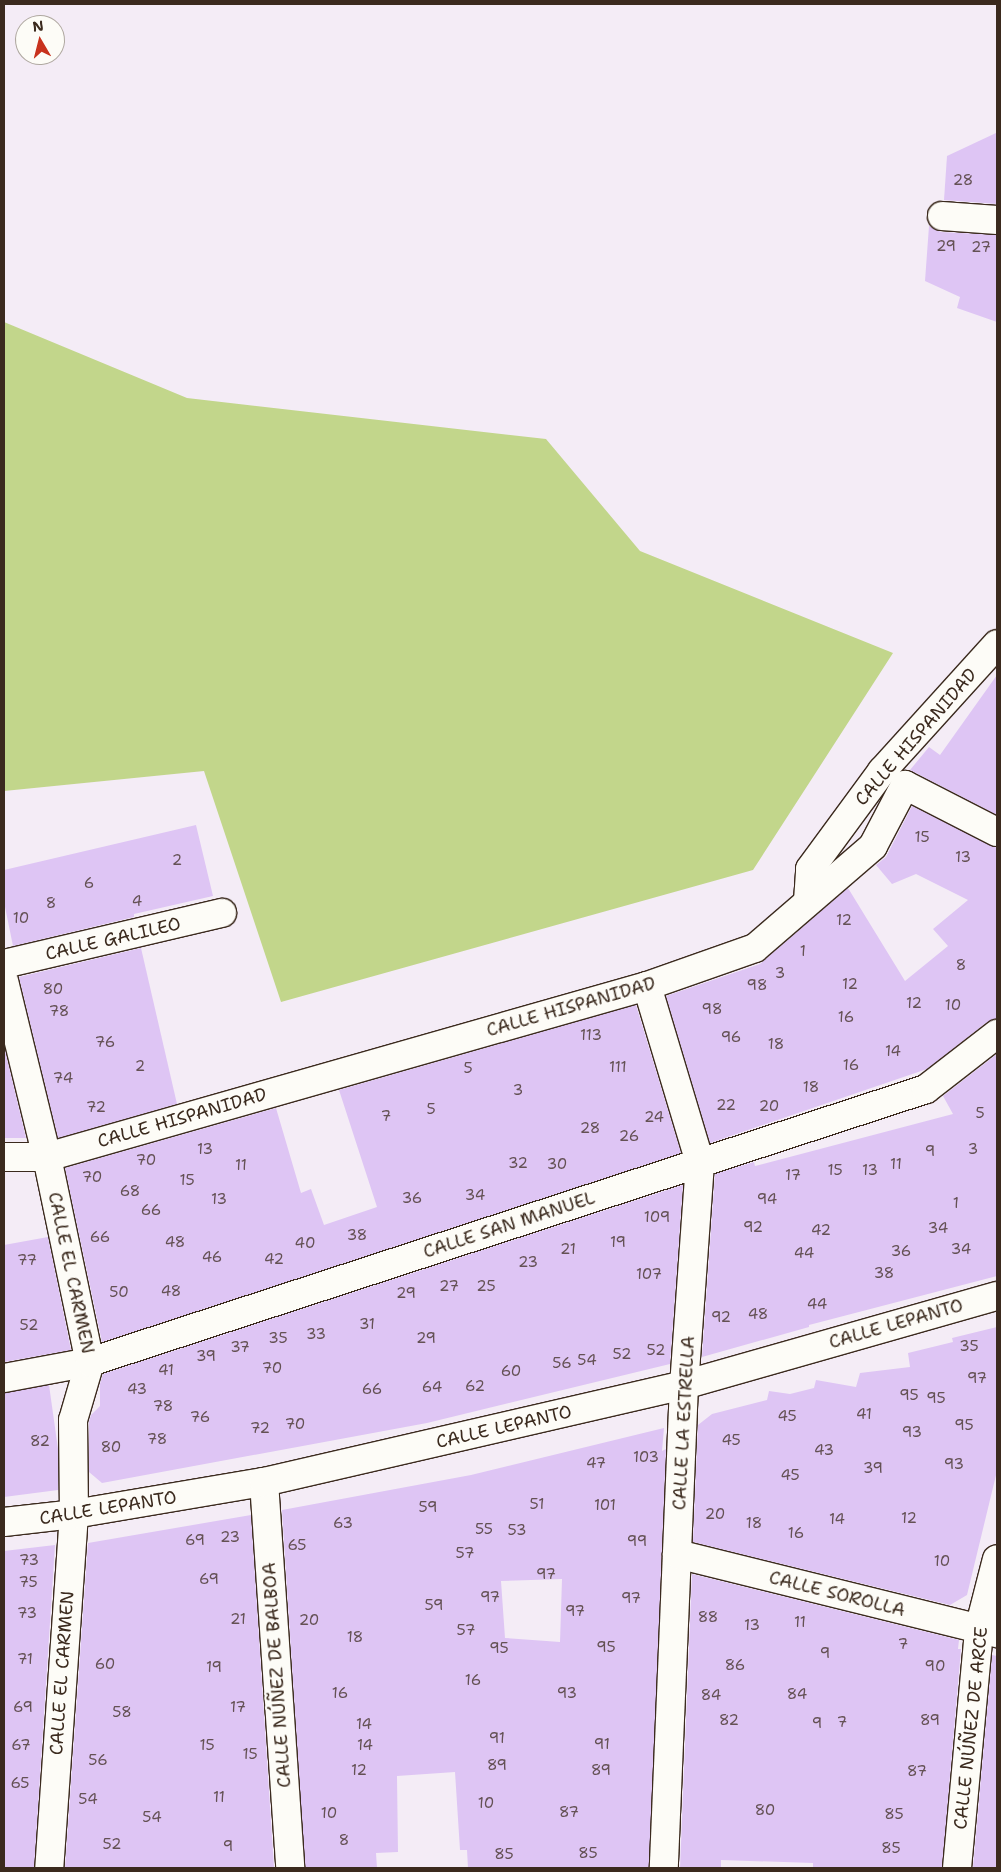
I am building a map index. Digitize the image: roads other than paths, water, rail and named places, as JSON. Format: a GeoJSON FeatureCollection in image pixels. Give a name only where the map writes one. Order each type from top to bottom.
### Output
{"type":"FeatureCollection","features":[{"type":"Feature","properties":{"kind":"street"},"geometry":{"type":"LineString","coordinates":[[942,216],[997,220]]}},
{"type":"Feature","properties":{"kind":"street","name":"CALLE HISPANIDAD"},"geometry":{"type":"LineString","coordinates":[[4,1157],[47,1156],[647,986],[755,948],[808,901],[810,868],[882,771],[997,644]]}},
{"type":"Feature","properties":{"kind":"street"},"geometry":{"type":"LineString","coordinates":[[808,901],[873,846],[905,785],[997,832]]}},
{"type":"Feature","properties":{"kind":"street","name":"CALLE GALILEO"},"geometry":{"type":"LineString","coordinates":[[4,964],[222,913]]}},
{"type":"Feature","properties":{"kind":"street","name":"CALLE EL CARMEN"},"geometry":{"type":"LineString","coordinates":[[4,980],[47,1156],[90,1362],[73,1420],[74,1514],[49,1868]]}},
{"type":"Feature","properties":{"kind":"street","name":"CALLE LA ESTRELLA"},"geometry":{"type":"LineString","coordinates":[[647,986],[700,1163],[684,1385],[664,1868]]}},
{"type":"Feature","properties":{"kind":"street","name":"CALLE SAN MANUEL"},"geometry":{"type":"LineString","coordinates":[[4,1378],[90,1362],[926,1089],[997,1034]]}},
{"type":"Feature","properties":{"kind":"street","name":"CALLE LEPANTO"},"geometry":{"type":"LineString","coordinates":[[4,1522],[74,1514],[264,1482],[684,1385],[997,1296]]}},
{"type":"Feature","properties":{"kind":"street","name":"CALLE NÚÑEZ DE BALBOA"},"geometry":{"type":"LineString","coordinates":[[264,1482],[290,1868]]}},
{"type":"Feature","properties":{"kind":"street","name":"CALLE SOROLLA"},"geometry":{"type":"LineString","coordinates":[[677,1554],[988,1631]]}},
{"type":"Feature","properties":{"kind":"street","name":"CALLE NÚÑEZ DE ARCE"},"geometry":{"type":"LineString","coordinates":[[957,1868],[997,1559]]}}]}
